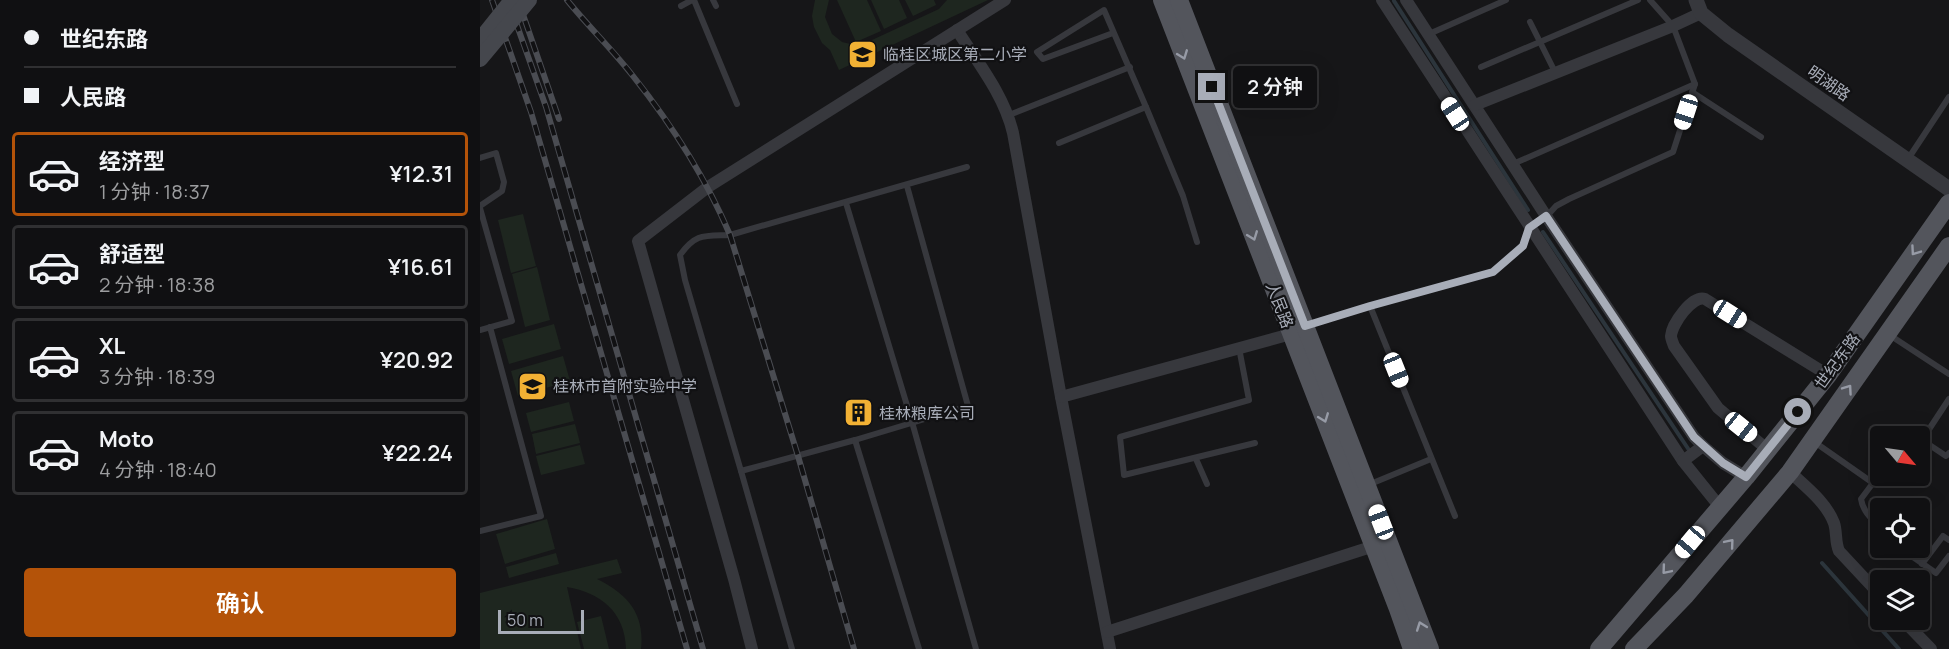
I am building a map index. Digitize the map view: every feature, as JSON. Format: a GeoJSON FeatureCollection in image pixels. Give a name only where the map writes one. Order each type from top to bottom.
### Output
{"type":"FeatureCollection","features":[{"type":"Feature","properties":{"kind":"main road"},"geometry":{"type":"LineString","coordinates":[[480,40],[512,0]]}},
{"type":"Feature","properties":{"kind":"main road"},"geometry":{"type":"LineString","coordinates":[[480,59],[530,0]]}},
{"type":"Feature","properties":{"kind":"main road","name":"人民路"},"geometry":{"type":"LineString","coordinates":[[1162,0],[1298,330],[1366,485],[1406,606]]}},
{"type":"Feature","properties":{"kind":"main road","name":"人民路"},"geometry":{"type":"LineString","coordinates":[[1179,0],[1374,546],[1406,606]]}},
{"type":"Feature","properties":{"kind":"main road","name":"世纪东路"},"geometry":{"type":"LineString","coordinates":[[1599,649],[1746,477],[1828,375],[1949,203]]}},
{"type":"Feature","properties":{"kind":"main road","name":"世纪东路"},"geometry":{"type":"LineString","coordinates":[[1634,649],[1686,595],[1790,472],[1949,246]]}},
{"type":"Feature","properties":{"kind":"main road"},"geometry":{"type":"LineString","coordinates":[[1406,606],[1412,649]]}},
{"type":"Feature","properties":{"kind":"main road"},"geometry":{"type":"LineString","coordinates":[[1406,606],[1430,649]]}},
{"type":"Feature","properties":{"kind":"street"},"geometry":{"type":"LineString","coordinates":[[752,649],[638,241],[708,187],[1005,0]]}},
{"type":"Feature","properties":{"kind":"street"},"geometry":{"type":"LineString","coordinates":[[1382,0],[1683,461],[1720,507]]}},
{"type":"Feature","properties":{"kind":"street"},"geometry":{"type":"LineString","coordinates":[[1406,0],[1546,216],[1694,437],[1723,463],[1746,477]]}},
{"type":"Feature","properties":{"kind":"street"},"geometry":{"type":"LineString","coordinates":[[1475,105],[1673,26],[1698,6]]}},
{"type":"Feature","properties":{"kind":"street","name":"明湖路"},"geometry":{"type":"LineString","coordinates":[[1698,6],[1728,35],[1949,189]]}},
{"type":"Feature","properties":{"kind":"street"},"geometry":{"type":"LineString","coordinates":[[957,30],[994,87],[1009,115],[1060,397],[1110,649]]}},
{"type":"Feature","properties":{"kind":"street"},"geometry":{"type":"LineString","coordinates":[[1529,228],[1546,216]]}},
{"type":"Feature","properties":{"kind":"street"},"geometry":{"type":"LineString","coordinates":[[1768,450],[1718,408],[1674,345],[1671,336],[1687,307],[1695,299],[1705,298],[1828,375]]}},
{"type":"Feature","properties":{"kind":"street"},"geometry":{"type":"LineString","coordinates":[[1060,397],[1298,330]]}},
{"type":"Feature","properties":{"kind":"street"},"geometry":{"type":"LineString","coordinates":[[1683,461],[1703,446]]}},
{"type":"Feature","properties":{"kind":"street"},"geometry":{"type":"LineString","coordinates":[[1790,472],[1816,496],[1831,516],[1836,531],[1836,546],[1870,584]]}},
{"type":"Feature","properties":{"kind":"street"},"geometry":{"type":"LineString","coordinates":[[1107,632],[1374,546]]}},
{"type":"Feature","properties":{"kind":"street"},"geometry":{"type":"LineString","coordinates":[[1913,630],[1931,649]]}},
{"type":"Feature","properties":{"kind":"lane"},"geometry":{"type":"LineString","coordinates":[[681,6],[693,0],[737,104]]}},
{"type":"Feature","properties":{"kind":"lane"},"geometry":{"type":"LineString","coordinates":[[1429,34],[1506,0]]}},
{"type":"Feature","properties":{"kind":"lane"},"geometry":{"type":"LineString","coordinates":[[1481,67],[1638,0]]}},
{"type":"Feature","properties":{"kind":"lane"},"geometry":{"type":"LineString","coordinates":[[1546,216],[1556,206],[1579,193],[1672,152],[1695,84],[1673,26],[1650,0]]}},
{"type":"Feature","properties":{"kind":"lane"},"geometry":{"type":"LineString","coordinates":[[1113,33],[1043,59],[1038,52],[1104,10],[1183,196],[1197,242]]}},
{"type":"Feature","properties":{"kind":"lane"},"geometry":{"type":"LineString","coordinates":[[1530,22],[1555,72]]}},
{"type":"Feature","properties":{"kind":"lane"},"geometry":{"type":"LineString","coordinates":[[1009,115],[1130,67]]}},
{"type":"Feature","properties":{"kind":"lane"},"geometry":{"type":"LineString","coordinates":[[1513,164],[1695,84]]}},
{"type":"Feature","properties":{"kind":"lane"},"geometry":{"type":"LineString","coordinates":[[1692,92],[1761,137]]}},
{"type":"Feature","properties":{"kind":"lane"},"geometry":{"type":"LineString","coordinates":[[1907,160],[1949,97]]}},
{"type":"Feature","properties":{"kind":"lane"},"geometry":{"type":"LineString","coordinates":[[1059,143],[1146,107]]}},
{"type":"Feature","properties":{"kind":"lane"},"geometry":{"type":"LineString","coordinates":[[480,158],[496,153],[504,182],[502,191],[480,207],[512,321],[480,330]]}},
{"type":"Feature","properties":{"kind":"lane"},"geometry":{"type":"LineString","coordinates":[[792,649],[688,290],[680,255],[690,242],[705,236],[730,235],[967,167]]}},
{"type":"Feature","properties":{"kind":"lane"},"geometry":{"type":"LineString","coordinates":[[741,471],[855,441],[968,406],[907,186]]}},
{"type":"Feature","properties":{"kind":"lane"},"geometry":{"type":"LineString","coordinates":[[846,203],[912,422],[976,649]]}},
{"type":"Feature","properties":{"kind":"lane"},"geometry":{"type":"LineString","coordinates":[[1298,330],[1370,306],[1493,272],[1523,246],[1529,228]]}},
{"type":"Feature","properties":{"kind":"lane"},"geometry":{"type":"LineString","coordinates":[[1370,306],[1455,516]]}},
{"type":"Feature","properties":{"kind":"lane"},"geometry":{"type":"LineString","coordinates":[[480,531],[541,516],[490,327]]}},
{"type":"Feature","properties":{"kind":"lane"},"geometry":{"type":"LineString","coordinates":[[1887,334],[1949,374]]}},
{"type":"Feature","properties":{"kind":"lane"},"geometry":{"type":"LineString","coordinates":[[1239,347],[1249,400],[1120,437],[1124,476],[1255,443]]}},
{"type":"Feature","properties":{"kind":"lane"},"geometry":{"type":"LineString","coordinates":[[1948,402],[1922,440],[1946,456],[1949,453]]}},
{"type":"Feature","properties":{"kind":"lane"},"geometry":{"type":"LineString","coordinates":[[1812,440],[1870,481]]}},
{"type":"Feature","properties":{"kind":"lane"},"geometry":{"type":"LineString","coordinates":[[855,441],[919,649]]}},
{"type":"Feature","properties":{"kind":"lane"},"geometry":{"type":"LineString","coordinates":[[1196,459],[1206,484]]}},
{"type":"Feature","properties":{"kind":"lane"},"geometry":{"type":"LineString","coordinates":[[1366,485],[1431,459]]}},
{"type":"Feature","properties":{"kind":"lane"},"geometry":{"type":"LineString","coordinates":[[1870,517],[1865,512],[1862,499],[1871,486]]}},
{"type":"Feature","properties":{"kind":"lane"},"geometry":{"type":"LineString","coordinates":[[1922,564],[1943,536],[1949,540]]}},
{"type":"Feature","properties":{"kind":"lane"},"geometry":{"type":"LineString","coordinates":[[1914,558],[1936,573],[1949,556]]}},
{"type":"Feature","properties":{"kind":"shaded area"},"geometry":{"type":"Polygon","coordinates":[[[815,0],[829,0],[825,17],[832,34],[842,42],[859,46],[939,9],[947,0],[988,0],[839,70],[830,50],[822,43],[814,27],[812,16],[815,0]]]}},
{"type":"Feature","properties":{"kind":"shaded area"},"geometry":{"type":"Polygon","coordinates":[[[837,0],[867,0],[881,31],[856,42],[837,0]]]}},
{"type":"Feature","properties":{"kind":"shaded area"},"geometry":{"type":"Polygon","coordinates":[[[871,0],[899,0],[907,18],[884,29],[871,0]]]}},
{"type":"Feature","properties":{"kind":"shaded area"},"geometry":{"type":"Polygon","coordinates":[[[905,0],[934,0],[936,5],[913,16],[905,0]]]}},
{"type":"Feature","properties":{"kind":"shaded area"},"geometry":{"type":"Polygon","coordinates":[[[523,214],[536,266],[511,273],[498,220],[523,214]]]}},
{"type":"Feature","properties":{"kind":"shaded area"},"geometry":{"type":"Polygon","coordinates":[[[537,267],[550,320],[525,327],[512,274],[537,267]]]}},
{"type":"Feature","properties":{"kind":"shaded area"},"geometry":{"type":"Polygon","coordinates":[[[554,324],[561,349],[509,364],[502,339],[554,324]]]}},
{"type":"Feature","properties":{"kind":"shaded area"},"geometry":{"type":"Polygon","coordinates":[[[563,356],[570,381],[518,396],[511,371],[563,356]]]}},
{"type":"Feature","properties":{"kind":"shaded area"},"geometry":{"type":"Polygon","coordinates":[[[569,402],[574,421],[531,432],[526,413],[569,402]]]}},
{"type":"Feature","properties":{"kind":"shaded area"},"geometry":{"type":"Polygon","coordinates":[[[575,424],[580,443],[536,454],[532,434],[575,424]]]}},
{"type":"Feature","properties":{"kind":"shaded area"},"geometry":{"type":"Polygon","coordinates":[[[580,445],[585,464],[541,475],[536,456],[580,445]]]}},
{"type":"Feature","properties":{"kind":"shaded area"},"geometry":{"type":"Polygon","coordinates":[[[547,519],[555,549],[505,564],[496,534],[547,519]]]}},
{"type":"Feature","properties":{"kind":"shaded area"},"geometry":{"type":"Polygon","coordinates":[[[556,553],[559,564],[509,578],[506,567],[556,553]]]}},
{"type":"Feature","properties":{"kind":"shaded area"},"geometry":{"type":"Polygon","coordinates":[[[617,559],[622,573],[597,579],[617,591],[632,606],[640,625],[641,649],[626,649],[621,625],[609,606],[590,594],[567,587],[581,649],[480,649],[480,593],[617,559]]]}},
{"type":"Feature","properties":{"kind":"shaded area"},"geometry":{"type":"Polygon","coordinates":[[[601,616],[609,649],[584,649],[577,622],[601,616]]]}},
{"type":"Feature","properties":{"kind":"waterway"},"geometry":{"type":"LineString","coordinates":[[1394,1],[1528,210]]}},
{"type":"Feature","properties":{"kind":"waterway"},"geometry":{"type":"LineString","coordinates":[[1543,232],[1689,450]]}},
{"type":"Feature","properties":{"kind":"waterway"},"geometry":{"type":"LineString","coordinates":[[1822,563],[1899,649]]}},
{"type":"Feature","properties":{"kind":"railway"},"geometry":{"type":"LineString","coordinates":[[492,0],[531,112],[687,649]]}},
{"type":"Feature","properties":{"kind":"railway"},"geometry":{"type":"LineString","coordinates":[[508,0],[546,107],[703,649]]}},
{"type":"Feature","properties":{"kind":"railway"},"geometry":{"type":"LineString","coordinates":[[518,0],[559,119]]}},
{"type":"Feature","properties":{"kind":"railway"},"geometry":{"type":"LineString","coordinates":[[567,0],[625,66],[661,114],[687,152],[721,214],[730,235],[798,456],[854,649]]}},
{"type":"Feature","properties":{"kind":"place","name":"临桂区城区第二小学"},"geometry":{"type":"Point","coordinates":[862,54]}},
{"type":"Feature","properties":{"kind":"place","name":"桂林市首附实验中学"},"geometry":{"type":"Point","coordinates":[532,386]}},
{"type":"Feature","properties":{"kind":"place","name":"桂林粮库公司"},"geometry":{"type":"Point","coordinates":[858,413]}},
{"type":"Feature","properties":{"kind":"route"},"geometry":{"type":"LineString","coordinates":[[1212,87],[1305,326],[1493,272],[1523,246],[1529,228],[1546,216],[1694,437],[1723,463],[1746,477],[1798,412]]}}]}
